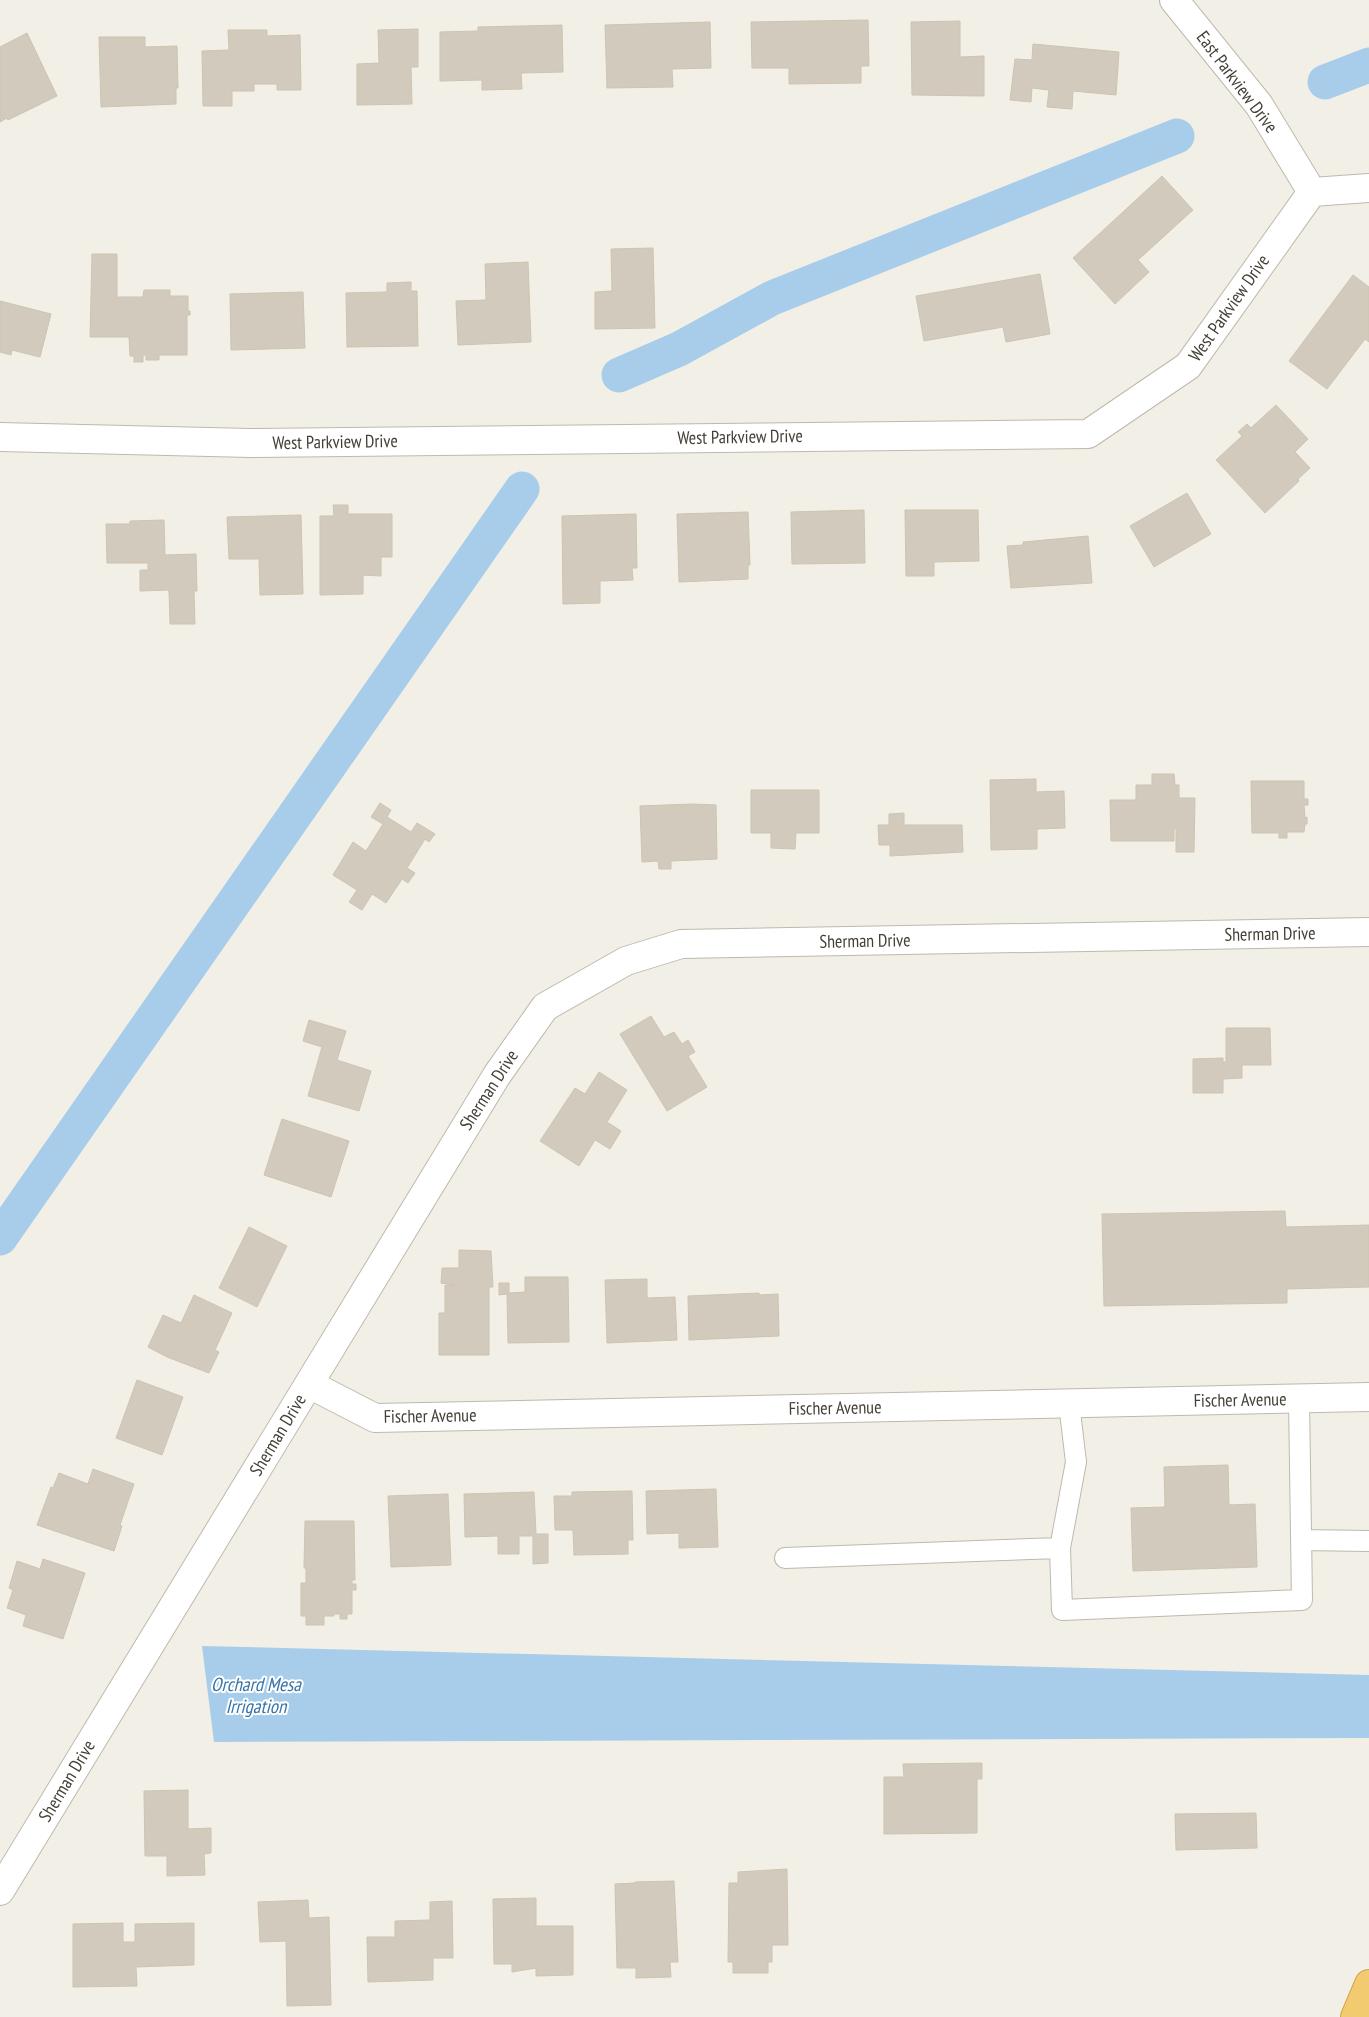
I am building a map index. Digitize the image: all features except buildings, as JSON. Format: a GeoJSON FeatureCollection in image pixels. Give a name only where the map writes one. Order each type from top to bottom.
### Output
{"type":"FeatureCollection","features":[{"type":"Feature","properties":{"kind":"highway"},"geometry":{"type":"LineString","coordinates":[[1355,2017],[1369,1984]]}},
{"type":"Feature","properties":{"kind":"street","name":"East Parkview Drive"},"geometry":{"type":"LineString","coordinates":[[1174,0],[1259,105],[1312,192]]}},
{"type":"Feature","properties":{"kind":"street"},"geometry":{"type":"LineString","coordinates":[[1312,192],[1369,188]]}},
{"type":"Feature","properties":{"kind":"street","name":"West Parkview Drive"},"geometry":{"type":"LineString","coordinates":[[0,437],[251,443],[1088,434],[1188,366],[1312,192]]}},
{"type":"Feature","properties":{"kind":"street","name":"Sherman Drive"},"geometry":{"type":"LineString","coordinates":[[0,1891],[497,1075],[545,1007],[626,961],[681,944],[1369,932]]}},
{"type":"Feature","properties":{"kind":"street","name":"Fischer Avenue"},"geometry":{"type":"LineString","coordinates":[[309,1384],[375,1418],[1369,1397]]}},
{"type":"Feature","properties":{"kind":"lane"},"geometry":{"type":"LineString","coordinates":[[1069,1403],[1076,1462],[1060,1548],[1062,1610],[1202,1606],[1302,1600],[1299,1399]]}},
{"type":"Feature","properties":{"kind":"lane"},"geometry":{"type":"LineString","coordinates":[[1300,1540],[1369,1541]]}},
{"type":"Feature","properties":{"kind":"lane"},"geometry":{"type":"LineString","coordinates":[[785,1558],[1060,1548]]}},
{"type":"Feature","properties":{"kind":"water","name":"Orchard Mesa Irrigation"},"geometry":{"type":"Polygon","coordinates":[[[202,1646],[1369,1675],[1369,1738],[214,1742],[202,1646]]]}},
{"type":"Feature","properties":{"kind":"waterway"},"geometry":{"type":"LineString","coordinates":[[1325,82],[1369,65]]}},
{"type":"Feature","properties":{"kind":"waterway"},"geometry":{"type":"LineString","coordinates":[[619,375],[679,349],[772,298],[1177,136]]}},
{"type":"Feature","properties":{"kind":"waterway"},"geometry":{"type":"LineString","coordinates":[[0,1238],[522,489]]}}]}
